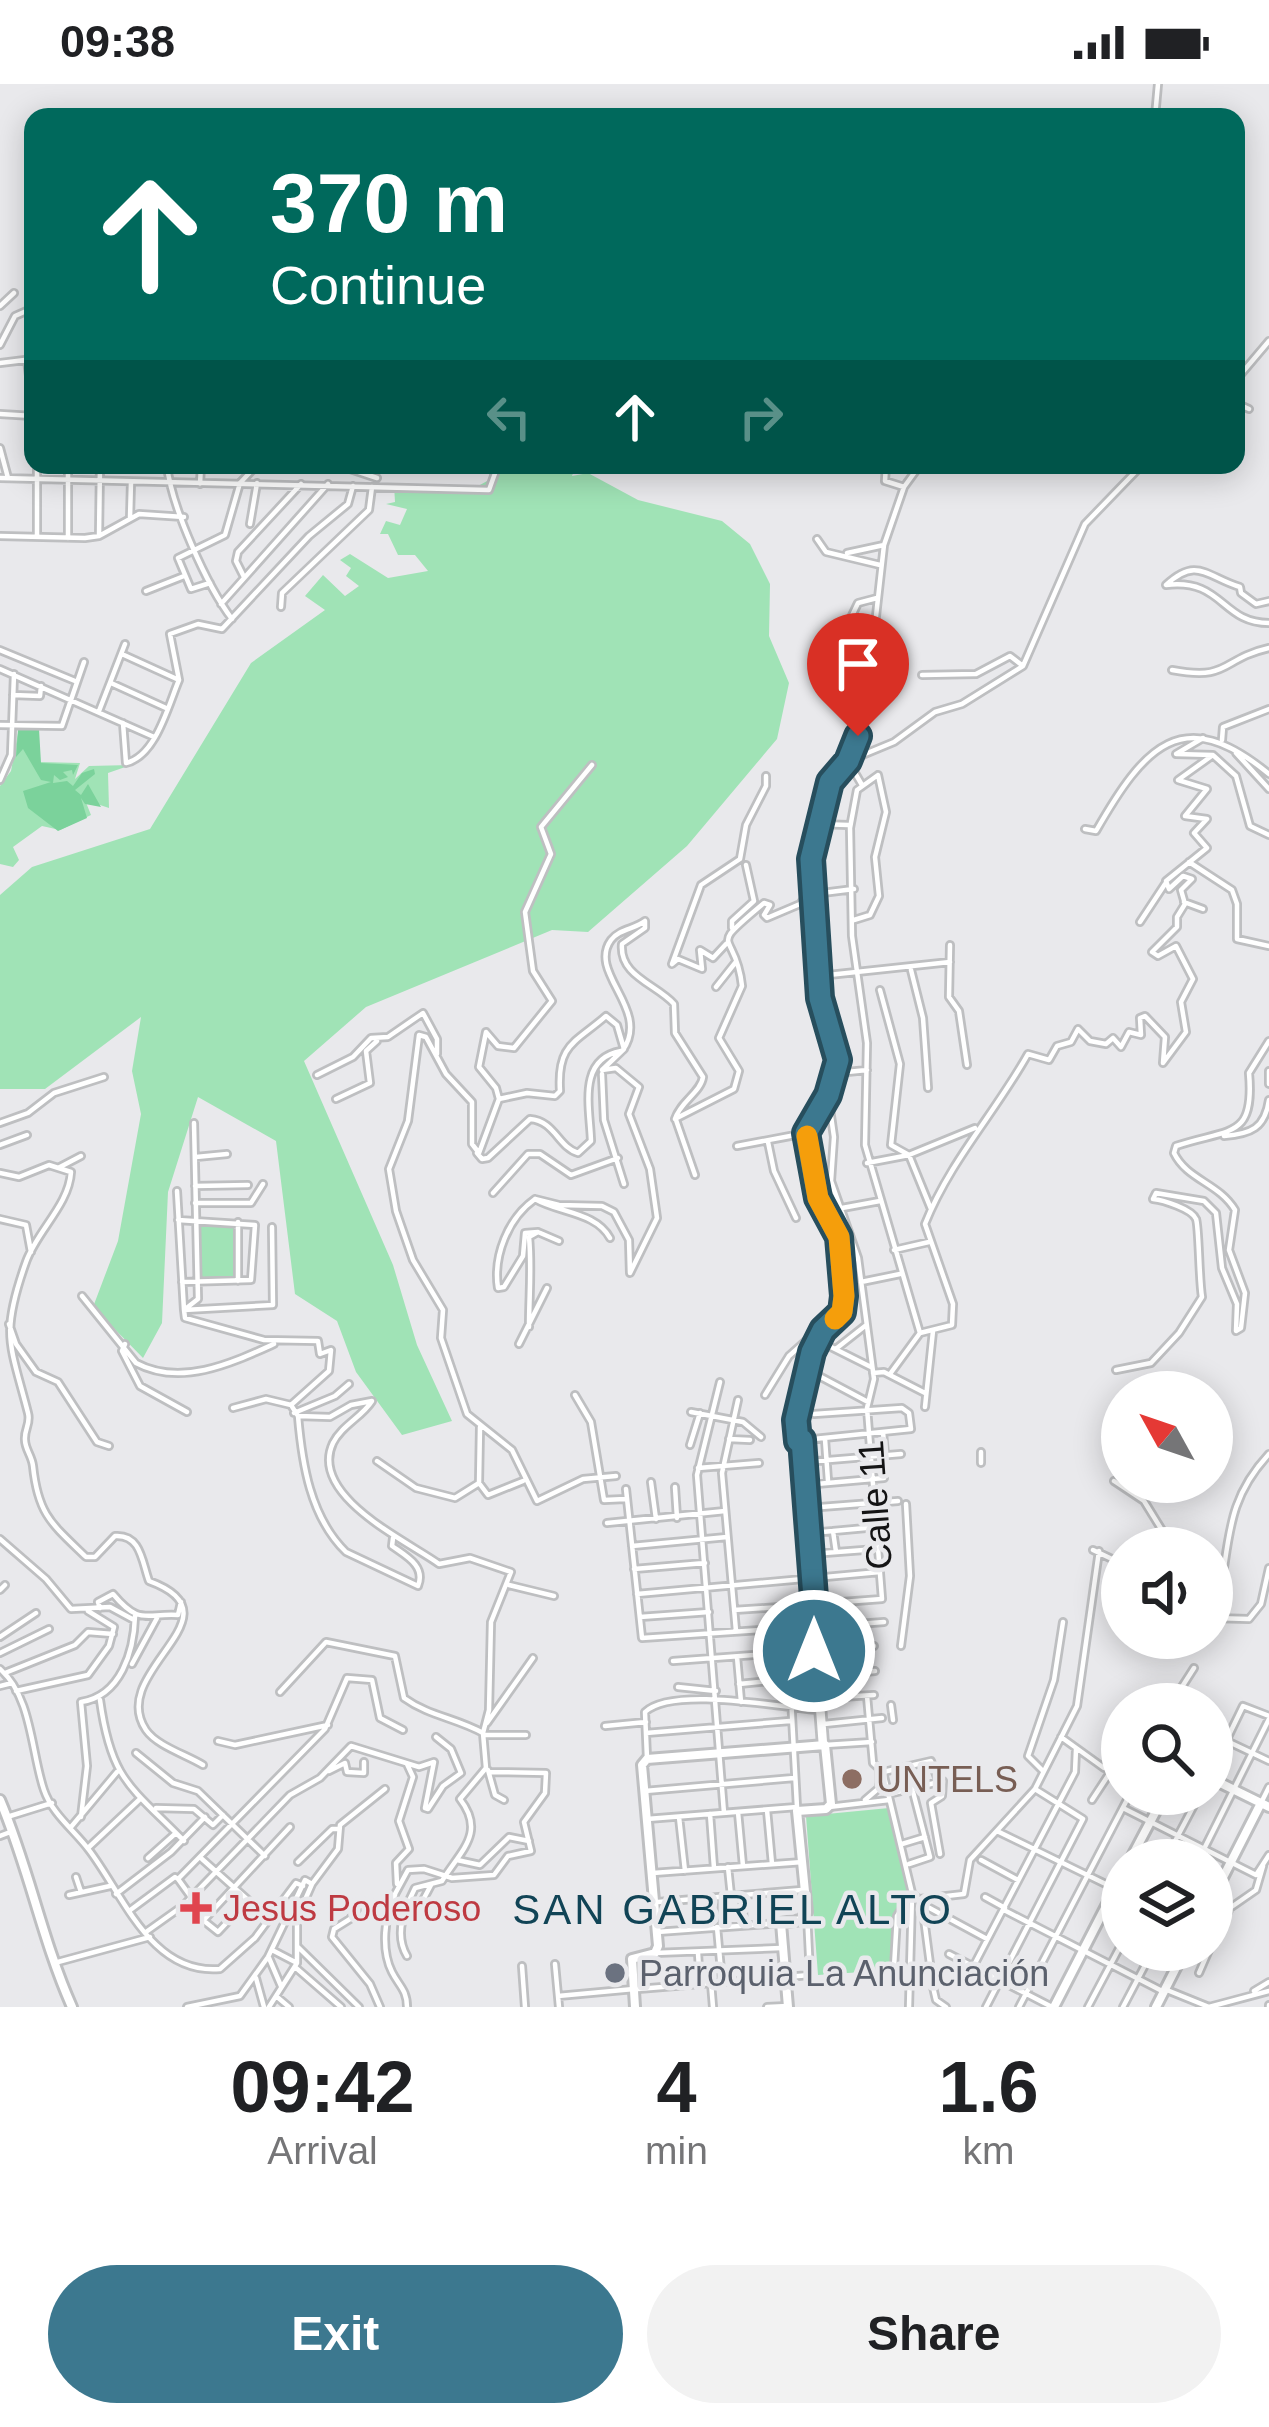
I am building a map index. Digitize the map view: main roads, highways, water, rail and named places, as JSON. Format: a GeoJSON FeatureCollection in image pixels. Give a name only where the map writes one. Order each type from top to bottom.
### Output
{"type":"FeatureCollection","features":[{"type":"Feature","properties":{"kind":"place","name":"UNTELS"},"geometry":{"type":"Point","coordinates":[852,1779]}},
{"type":"Feature","properties":{"kind":"place","name":"Jesus Poderoso"},"geometry":{"type":"Point","coordinates":[196,1908]}},
{"type":"Feature","properties":{"kind":"place","name":"Parroquia La Anunciación"},"geometry":{"type":"Point","coordinates":[615,1973]}},
{"type":"Feature","properties":{"kind":"district","name":"SAN GABRIEL ALTO"},"geometry":{"type":"Point","coordinates":[733,1909]}}]}
